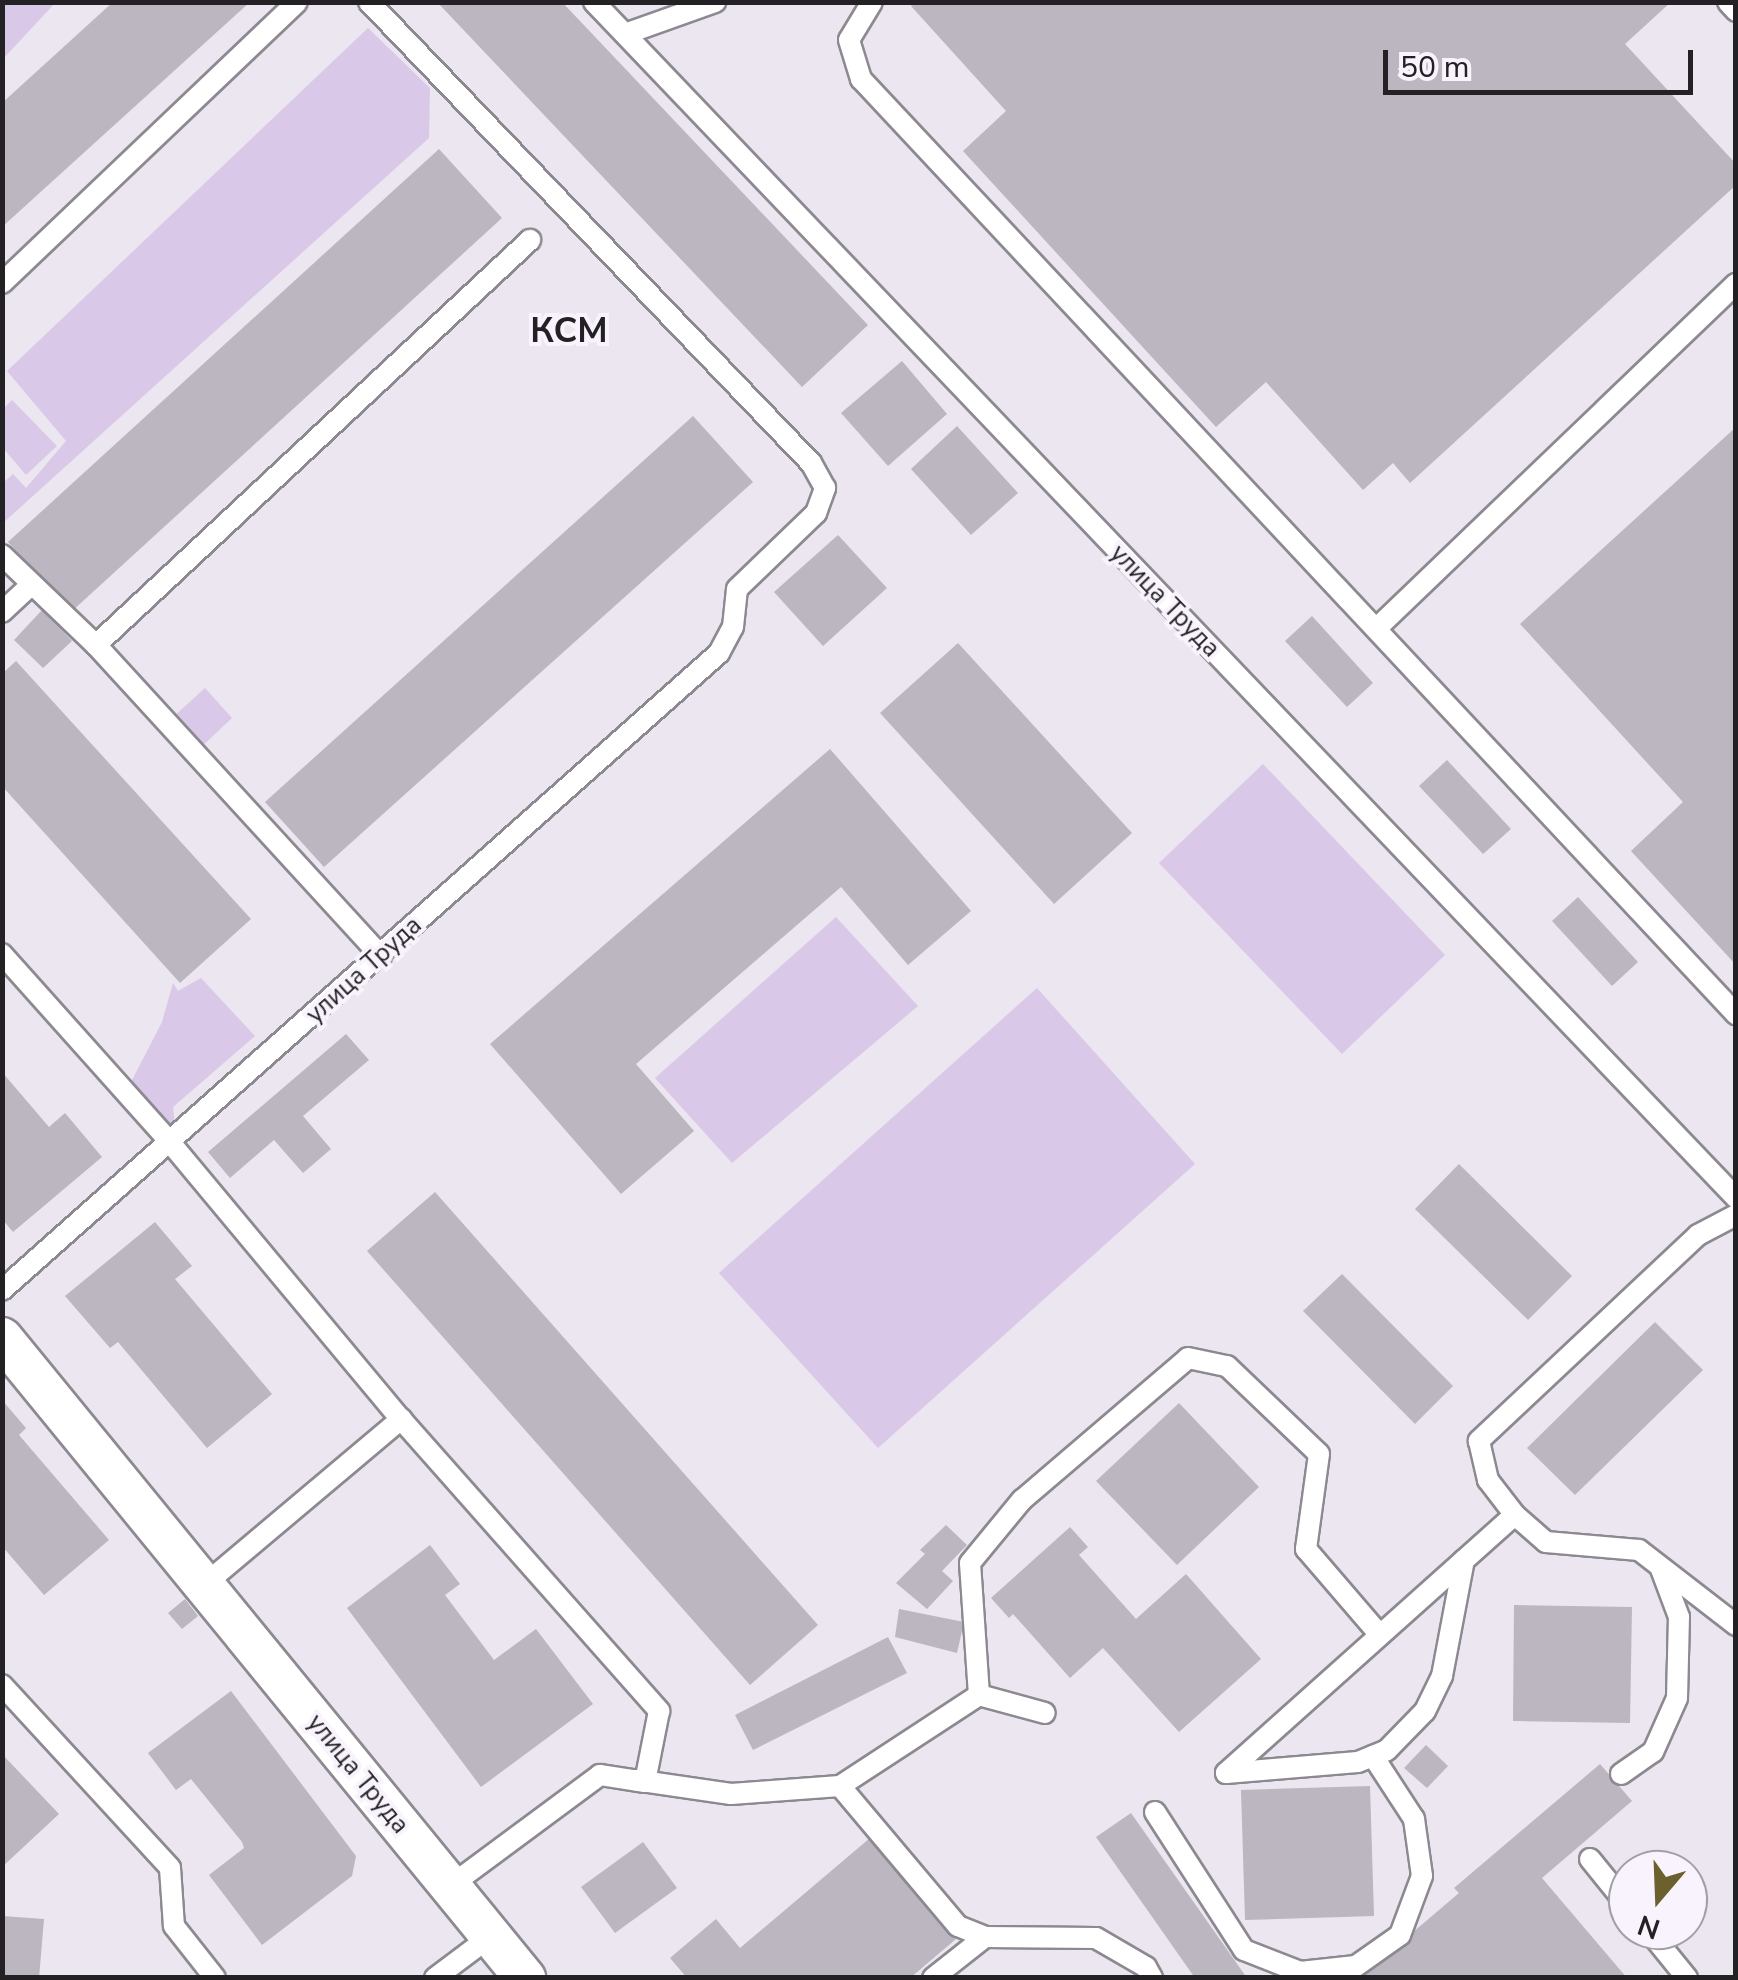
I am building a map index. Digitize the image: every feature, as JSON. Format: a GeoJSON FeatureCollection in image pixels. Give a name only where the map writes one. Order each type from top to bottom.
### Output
{"type":"FeatureCollection","features":[{"type":"Feature","properties":{"kind":"street","name":"улица Труда"},"geometry":{"type":"LineString","coordinates":[[2,1338],[525,1978]]}},
{"type":"Feature","properties":{"kind":"lane"},"geometry":{"type":"LineString","coordinates":[[2,283],[297,2]]}},
{"type":"Feature","properties":{"kind":"lane","name":"улица Труда"},"geometry":{"type":"LineString","coordinates":[[2,1290],[381,956],[722,647],[733,627],[737,589],[816,514],[825,488],[811,463],[368,2]]}},
{"type":"Feature","properties":{"kind":"lane","name":"улица Труда"},"geometry":{"type":"LineString","coordinates":[[594,2],[1736,1198]]}},
{"type":"Feature","properties":{"kind":"lane"},"geometry":{"type":"LineString","coordinates":[[625,34],[715,2]]}},
{"type":"Feature","properties":{"kind":"lane"},"geometry":{"type":"LineString","coordinates":[[872,2],[849,40],[860,79],[1378,627],[1736,1014]]}},
{"type":"Feature","properties":{"kind":"lane"},"geometry":{"type":"LineString","coordinates":[[1728,2],[1736,10]]}},
{"type":"Feature","properties":{"kind":"lane"},"geometry":{"type":"LineString","coordinates":[[96,645],[530,240]]}},
{"type":"Feature","properties":{"kind":"lane"},"geometry":{"type":"LineString","coordinates":[[1378,627],[1736,284]]}},
{"type":"Feature","properties":{"kind":"lane"},"geometry":{"type":"LineString","coordinates":[[2,554],[96,645],[381,956]]}},
{"type":"Feature","properties":{"kind":"lane"},"geometry":{"type":"LineString","coordinates":[[2,612],[32,584]]}},
{"type":"Feature","properties":{"kind":"lane"},"geometry":{"type":"LineString","coordinates":[[2,954],[169,1141],[401,1419],[660,1712],[645,1782],[614,1774],[600,1775],[450,1886]]}},
{"type":"Feature","properties":{"kind":"lane"},"geometry":{"type":"LineString","coordinates":[[1736,1216],[1698,1235],[1479,1441],[1488,1480],[1514,1516],[1546,1542],[1638,1550],[1736,1625]]}},
{"type":"Feature","properties":{"kind":"lane"},"geometry":{"type":"LineString","coordinates":[[978,1694],[970,1563],[1022,1500],[1188,1358],[1228,1366],[1318,1454],[1306,1549],[1380,1635]]}},
{"type":"Feature","properties":{"kind":"lane"},"geometry":{"type":"LineString","coordinates":[[204,1584],[401,1419]]}},
{"type":"Feature","properties":{"kind":"lane"},"geometry":{"type":"LineString","coordinates":[[1464,1560],[1442,1676],[1426,1711],[1386,1750],[1358,1762],[1226,1773],[1464,1560],[1514,1516]]}},
{"type":"Feature","properties":{"kind":"lane"},"geometry":{"type":"LineString","coordinates":[[1621,1774],[1652,1752],[1677,1698],[1679,1617],[1661,1567]]}},
{"type":"Feature","properties":{"kind":"lane"},"geometry":{"type":"LineString","coordinates":[[2,1685],[170,1868],[174,1926],[212,1977]]}},
{"type":"Feature","properties":{"kind":"lane"},"geometry":{"type":"LineString","coordinates":[[614,1774],[658,1787],[731,1794],[840,1786],[978,1694],[1045,1713]]}},
{"type":"Feature","properties":{"kind":"lane"},"geometry":{"type":"LineString","coordinates":[[1155,1812],[1244,1950],[1300,1972],[1356,1966],[1400,1934],[1422,1876],[1414,1819],[1373,1756]]}},
{"type":"Feature","properties":{"kind":"lane"},"geometry":{"type":"LineString","coordinates":[[840,1786],[937,1907],[958,1926],[984,1937],[1096,1938],[1146,1967],[1152,1978]]}},
{"type":"Feature","properties":{"kind":"lane"},"geometry":{"type":"LineString","coordinates":[[1590,1859],[1608,1881]]}},
{"type":"Feature","properties":{"kind":"lane"},"geometry":{"type":"LineString","coordinates":[[434,1978],[490,1936]]}},
{"type":"Feature","properties":{"kind":"lane"},"geometry":{"type":"LineString","coordinates":[[934,1978],[984,1937]]}},
{"type":"Feature","properties":{"kind":"lane"},"geometry":{"type":"LineString","coordinates":[[1664,1950],[1687,1978]]}},
{"type":"Feature","properties":{"kind":"shaded area"},"geometry":{"type":"Polygon","coordinates":[[[2,3],[55,3],[3,59],[2,3]]]}},
{"type":"Feature","properties":{"kind":"shaded area"},"geometry":{"type":"Polygon","coordinates":[[[368,28],[430,88],[429,138],[3,523],[3,483],[13,474],[26,488],[66,441],[7,371],[368,28]]]}},
{"type":"Feature","properties":{"kind":"shaded area"},"geometry":{"type":"Polygon","coordinates":[[[12,400],[57,446],[26,475],[3,448],[3,409],[12,400]]]}},
{"type":"Feature","properties":{"kind":"shaded area"},"geometry":{"type":"Polygon","coordinates":[[[205,688],[232,718],[200,748],[172,718],[205,688]]]}},
{"type":"Feature","properties":{"kind":"shaded area"},"geometry":{"type":"Polygon","coordinates":[[[1263,764],[1445,955],[1342,1054],[1159,863],[1263,764]]]}},
{"type":"Feature","properties":{"kind":"shaded area"},"geometry":{"type":"Polygon","coordinates":[[[836,917],[918,1006],[732,1163],[655,1078],[836,917]]]}},
{"type":"Feature","properties":{"kind":"shaded area"},"geometry":{"type":"Polygon","coordinates":[[[201,978],[255,1036],[173,1107],[175,1125],[169,1132],[130,1084],[162,1022],[173,983],[178,991],[201,978]]]}},
{"type":"Feature","properties":{"kind":"shaded area"},"geometry":{"type":"Polygon","coordinates":[[[1037,988],[1195,1164],[878,1448],[719,1273],[1037,988]]]}},
{"type":"Feature","properties":{"kind":"building"},"geometry":{"type":"Polygon","coordinates":[[[113,2],[250,2],[2,227],[2,103],[113,2]]]}},
{"type":"Feature","properties":{"kind":"building"},"geometry":{"type":"Polygon","coordinates":[[[437,2],[562,2],[868,325],[802,387],[437,2]]]}},
{"type":"Feature","properties":{"kind":"building"},"geometry":{"type":"Polygon","coordinates":[[[915,2],[1671,2],[1625,44],[1736,164],[1736,185],[1410,483],[1393,463],[1363,490],[1266,382],[1216,427],[963,151],[1006,111],[911,6],[915,2]]]}},
{"type":"Feature","properties":{"kind":"building"},"geometry":{"type":"Polygon","coordinates":[[[439,149],[502,218],[71,612],[8,542],[439,149]]]}},
{"type":"Feature","properties":{"kind":"building"},"geometry":{"type":"Polygon","coordinates":[[[902,361],[947,414],[888,466],[841,413],[902,361]]]}},
{"type":"Feature","properties":{"kind":"building"},"geometry":{"type":"Polygon","coordinates":[[[693,416],[753,482],[324,867],[265,802],[693,416]]]}},
{"type":"Feature","properties":{"kind":"building"},"geometry":{"type":"Polygon","coordinates":[[[957,426],[1018,493],[971,535],[911,469],[957,426]]]}},
{"type":"Feature","properties":{"kind":"building"},"geometry":{"type":"Polygon","coordinates":[[[1736,427],[1736,965],[1631,851],[1683,802],[1520,624],[1736,427]]]}},
{"type":"Feature","properties":{"kind":"building"},"geometry":{"type":"Polygon","coordinates":[[[838,535],[887,588],[823,646],[774,592],[838,535]]]}},
{"type":"Feature","properties":{"kind":"building"},"geometry":{"type":"Polygon","coordinates":[[[42,610],[72,641],[43,668],[14,640],[42,610]]]}},
{"type":"Feature","properties":{"kind":"building"},"geometry":{"type":"Polygon","coordinates":[[[1312,616],[1373,683],[1347,707],[1285,641],[1312,616]]]}},
{"type":"Feature","properties":{"kind":"building"},"geometry":{"type":"Polygon","coordinates":[[[958,643],[1132,833],[1054,904],[880,713],[958,643]]]}},
{"type":"Feature","properties":{"kind":"building"},"geometry":{"type":"Polygon","coordinates":[[[16,661],[251,919],[180,983],[2,786],[2,674],[16,661]]]}},
{"type":"Feature","properties":{"kind":"building"},"geometry":{"type":"Polygon","coordinates":[[[830,749],[971,911],[908,965],[841,887],[636,1064],[694,1131],[621,1194],[490,1044],[830,749]]]}},
{"type":"Feature","properties":{"kind":"building"},"geometry":{"type":"Polygon","coordinates":[[[1447,760],[1511,829],[1483,854],[1419,786],[1447,760]]]}},
{"type":"Feature","properties":{"kind":"building"},"geometry":{"type":"Polygon","coordinates":[[[1578,897],[1638,962],[1612,986],[1552,921],[1578,897]]]}},
{"type":"Feature","properties":{"kind":"building"},"geometry":{"type":"Polygon","coordinates":[[[346,1034],[369,1060],[303,1116],[331,1149],[303,1173],[274,1140],[230,1178],[208,1152],[346,1034]]]}},
{"type":"Feature","properties":{"kind":"building"},"geometry":{"type":"Polygon","coordinates":[[[2,1072],[49,1127],[65,1113],[102,1157],[13,1232],[2,1219],[2,1072]]]}},
{"type":"Feature","properties":{"kind":"building"},"geometry":{"type":"Polygon","coordinates":[[[1459,1164],[1572,1276],[1528,1320],[1415,1209],[1459,1164]]]}},
{"type":"Feature","properties":{"kind":"building"},"geometry":{"type":"Polygon","coordinates":[[[435,1192],[818,1625],[750,1685],[367,1251],[435,1192]]]}},
{"type":"Feature","properties":{"kind":"building"},"geometry":{"type":"Polygon","coordinates":[[[155,1222],[192,1266],[175,1279],[272,1394],[207,1448],[118,1342],[110,1348],[65,1296],[155,1222]]]}},
{"type":"Feature","properties":{"kind":"building"},"geometry":{"type":"Polygon","coordinates":[[[1342,1274],[1453,1386],[1415,1424],[1303,1311],[1342,1274]]]}},
{"type":"Feature","properties":{"kind":"building"},"geometry":{"type":"Polygon","coordinates":[[[1655,1322],[1703,1370],[1575,1495],[1527,1448],[1655,1322]]]}},
{"type":"Feature","properties":{"kind":"building"},"geometry":{"type":"Polygon","coordinates":[[[2,1400],[26,1428],[19,1435],[109,1540],[44,1595],[2,1546],[2,1400]]]}},
{"type":"Feature","properties":{"kind":"building"},"geometry":{"type":"Polygon","coordinates":[[[1179,1403],[1259,1487],[1177,1565],[1096,1481],[1179,1403]]]}},
{"type":"Feature","properties":{"kind":"building"},"geometry":{"type":"Polygon","coordinates":[[[946,1525],[967,1545],[942,1571],[953,1581],[927,1609],[896,1583],[925,1554],[920,1550],[946,1525]]]}},
{"type":"Feature","properties":{"kind":"building"},"geometry":{"type":"Polygon","coordinates":[[[1070,1527],[1088,1547],[1079,1555],[1136,1619],[1186,1574],[1261,1659],[1179,1732],[1103,1648],[1070,1678],[1013,1614],[1009,1618],[991,1598],[1070,1527]]]}},
{"type":"Feature","properties":{"kind":"building"},"geometry":{"type":"Polygon","coordinates":[[[430,1545],[460,1584],[445,1595],[494,1660],[536,1629],[593,1704],[481,1787],[347,1608],[430,1545]]]}},
{"type":"Feature","properties":{"kind":"building"},"geometry":{"type":"Polygon","coordinates":[[[185,1599],[198,1616],[182,1629],[168,1613],[185,1599]]]}},
{"type":"Feature","properties":{"kind":"building"},"geometry":{"type":"Polygon","coordinates":[[[1514,1605],[1632,1607],[1630,1723],[1513,1721],[1514,1605]]]}},
{"type":"Feature","properties":{"kind":"building"},"geometry":{"type":"Polygon","coordinates":[[[899,1609],[964,1622],[957,1653],[895,1637],[899,1609]]]}},
{"type":"Feature","properties":{"kind":"building"},"geometry":{"type":"Polygon","coordinates":[[[888,1637],[907,1673],[753,1750],[735,1715],[888,1637]]]}},
{"type":"Feature","properties":{"kind":"building"},"geometry":{"type":"Polygon","coordinates":[[[231,1691],[356,1856],[352,1876],[262,1945],[209,1875],[244,1848],[242,1842],[191,1779],[176,1790],[148,1753],[231,1691]]]}},
{"type":"Feature","properties":{"kind":"building"},"geometry":{"type":"Polygon","coordinates":[[[1426,1745],[1448,1766],[1427,1788],[1404,1768],[1426,1745]]]}},
{"type":"Feature","properties":{"kind":"building"},"geometry":{"type":"Polygon","coordinates":[[[2,1754],[59,1814],[2,1867],[2,1754]]]}},
{"type":"Feature","properties":{"kind":"building"},"geometry":{"type":"Polygon","coordinates":[[[1600,1764],[1632,1801],[1542,1878],[1627,1978],[1359,1978],[1459,1893],[1454,1888],[1600,1764]]]}},
{"type":"Feature","properties":{"kind":"building"},"geometry":{"type":"Polygon","coordinates":[[[1370,1786],[1374,1916],[1245,1920],[1241,1790],[1370,1786]]]}},
{"type":"Feature","properties":{"kind":"building"},"geometry":{"type":"Polygon","coordinates":[[[1131,1813],[1247,1978],[1195,1978],[1096,1837],[1131,1813]]]}},
{"type":"Feature","properties":{"kind":"building"},"geometry":{"type":"Polygon","coordinates":[[[870,1838],[956,1939],[910,1978],[687,1978],[670,1958],[716,1919],[740,1948],[870,1838]]]}},
{"type":"Feature","properties":{"kind":"building"},"geometry":{"type":"Polygon","coordinates":[[[643,1842],[677,1888],[615,1933],[581,1887],[643,1842]]]}},
{"type":"Feature","properties":{"kind":"building"},"geometry":{"type":"Polygon","coordinates":[[[2,1916],[44,1919],[39,1978],[2,1978],[2,1916]]]}},
{"type":"Feature","properties":{"kind":"district","name":"КСМ"},"geometry":{"type":"Point","coordinates":[569,331]}}]}
